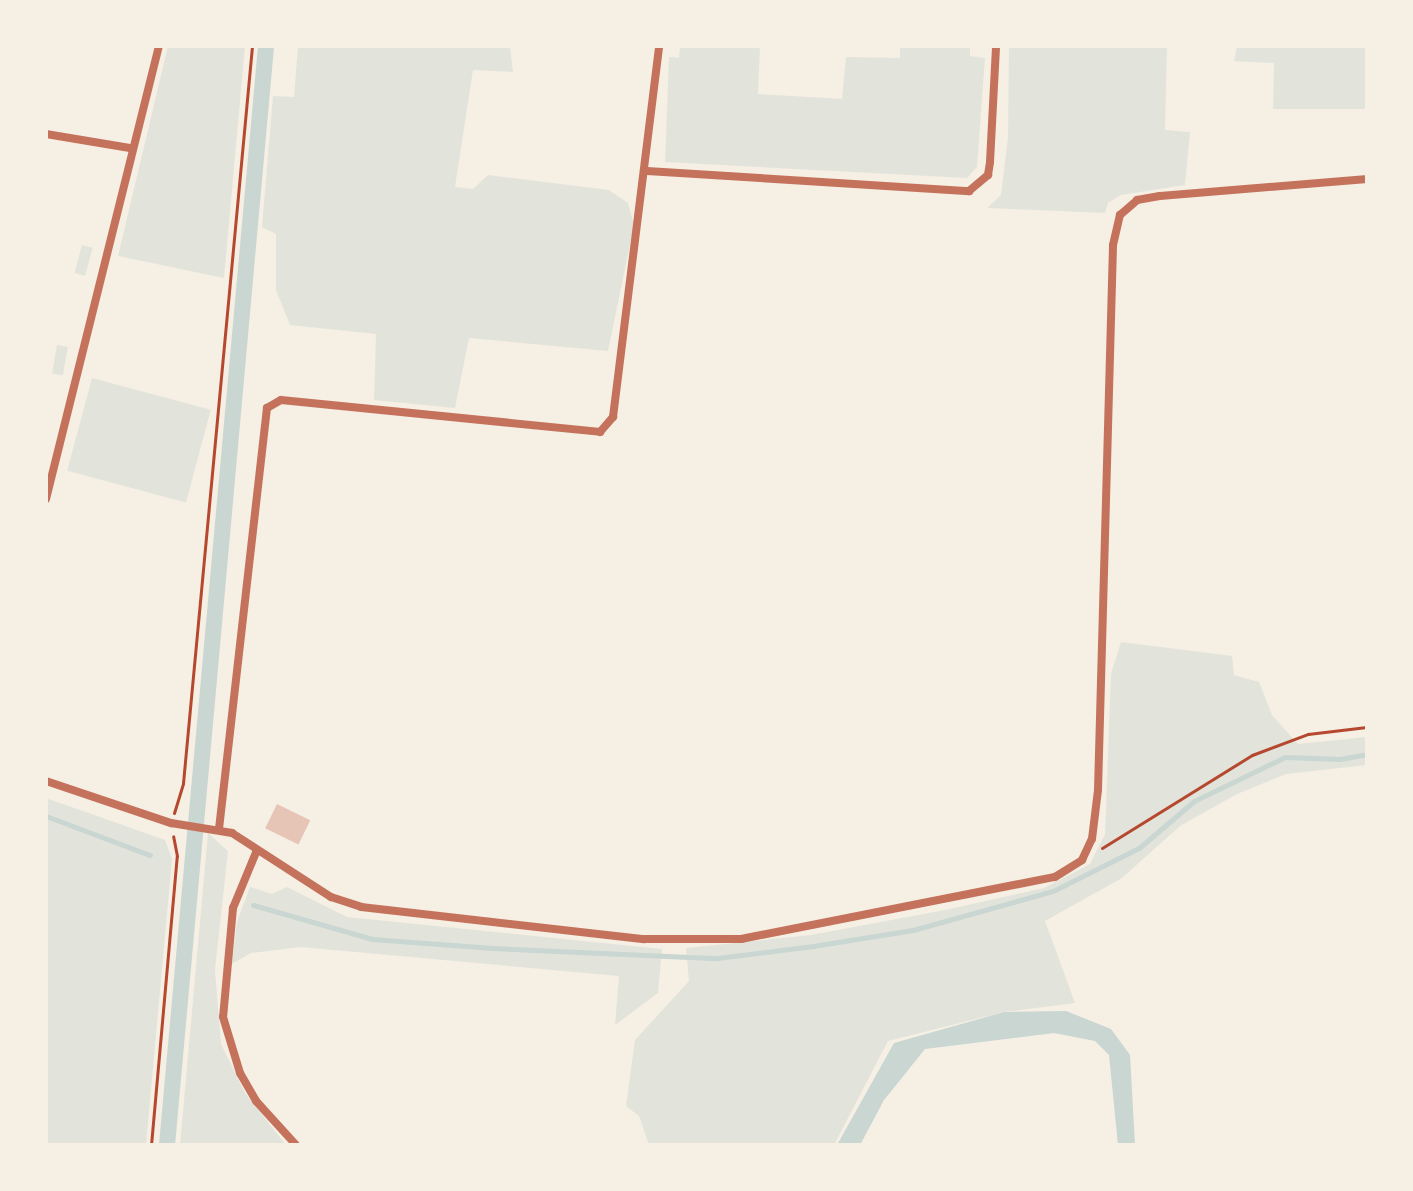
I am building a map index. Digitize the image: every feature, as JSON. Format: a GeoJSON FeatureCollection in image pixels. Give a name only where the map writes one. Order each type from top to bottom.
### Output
{"type":"FeatureCollection","features":[{"type":"Feature","properties":{"kind":"street"},"geometry":{"type":"LineString","coordinates":[[46,499],[49,473],[130,148],[159,46]]}},
{"type":"Feature","properties":{"kind":"street"},"geometry":{"type":"LineString","coordinates":[[219,829],[271,403],[600,432],[613,417],[647,171],[659,46]]}},
{"type":"Feature","properties":{"kind":"street"},"geometry":{"type":"LineString","coordinates":[[647,171],[969,191],[988,175],[996,46]]}},
{"type":"Feature","properties":{"kind":"street"},"geometry":{"type":"LineString","coordinates":[[46,134],[130,148]]}},
{"type":"Feature","properties":{"kind":"street"},"geometry":{"type":"LineString","coordinates":[[46,781],[176,824],[219,829],[331,897],[361,907],[672,942],[741,939],[998,892],[1055,877],[1082,860],[1092,839],[1098,790],[1113,245],[1120,215],[1137,200],[1160,196],[1367,179]]}},
{"type":"Feature","properties":{"kind":"street"},"geometry":{"type":"LineString","coordinates":[[257,850],[233,908],[223,1017],[240,1073],[256,1101],[296,1145]]}},
{"type":"Feature","properties":{"kind":"path"},"geometry":{"type":"LineString","coordinates":[[151,1145],[177,856],[176,824],[183,783],[252,46]]}},
{"type":"Feature","properties":{"kind":"path"},"geometry":{"type":"LineString","coordinates":[[1082,860],[1252,755],[1308,734],[1367,727]]}},
{"type":"Feature","properties":{"kind":"shaded area"},"geometry":{"type":"Polygon","coordinates":[[[168,46],[245,46],[224,278],[118,256],[168,46]]]}},
{"type":"Feature","properties":{"kind":"shaded area"},"geometry":{"type":"Polygon","coordinates":[[[298,46],[510,46],[513,72],[473,70],[455,187],[473,189],[488,175],[609,190],[628,203],[634,225],[608,351],[469,338],[455,408],[374,400],[376,334],[290,325],[276,290],[276,234],[262,227],[273,96],[294,97],[298,46]]]}},
{"type":"Feature","properties":{"kind":"shaded area"},"geometry":{"type":"Polygon","coordinates":[[[680,46],[760,46],[758,94],[842,99],[846,57],[900,58],[900,46],[970,46],[970,56],[985,58],[977,167],[967,178],[665,162],[669,57],[679,58],[680,46]]]}},
{"type":"Feature","properties":{"kind":"shaded area"},"geometry":{"type":"Polygon","coordinates":[[[1009,46],[1167,46],[1165,130],[1190,132],[1185,185],[1121,195],[1108,203],[1105,213],[987,208],[1001,195],[1008,137],[1009,46]]]}},
{"type":"Feature","properties":{"kind":"shaded area"},"geometry":{"type":"Polygon","coordinates":[[[1237,46],[1367,46],[1367,109],[1273,109],[1274,63],[1234,61],[1237,46]]]}},
{"type":"Feature","properties":{"kind":"shaded area"},"geometry":{"type":"Polygon","coordinates":[[[82,245],[93,248],[85,276],[74,273],[82,245]]]}},
{"type":"Feature","properties":{"kind":"shaded area"},"geometry":{"type":"Polygon","coordinates":[[[57,345],[68,347],[63,375],[52,374],[57,345]]]}},
{"type":"Feature","properties":{"kind":"shaded area"},"geometry":{"type":"Polygon","coordinates":[[[92,378],[211,410],[186,503],[67,471],[92,378]]]}},
{"type":"Feature","properties":{"kind":"shaded area"},"geometry":{"type":"Polygon","coordinates":[[[1121,642],[1232,656],[1234,675],[1259,682],[1272,715],[1298,744],[1367,737],[1367,765],[1286,774],[1237,794],[1180,826],[1122,878],[1045,921],[1075,1003],[1004,1012],[888,1041],[834,1145],[649,1145],[639,1116],[626,1106],[635,1040],[689,981],[686,948],[811,935],[945,910],[1044,888],[1090,864],[1105,834],[1111,674],[1121,642]]]}},
{"type":"Feature","properties":{"kind":"shaded area"},"geometry":{"type":"Polygon","coordinates":[[[46,798],[165,840],[172,859],[146,1145],[46,1145],[46,798]]]}},
{"type":"Feature","properties":{"kind":"shaded area"},"geometry":{"type":"Polygon","coordinates":[[[208,833],[228,851],[215,970],[221,1044],[245,1093],[286,1145],[180,1145],[208,833]]]}},
{"type":"Feature","properties":{"kind":"shaded area"},"geometry":{"type":"Polygon","coordinates":[[[250,887],[272,894],[287,887],[347,917],[662,949],[658,993],[615,1025],[619,976],[300,947],[251,953],[232,964],[237,922],[250,887]]]}},
{"type":"Feature","properties":{"kind":"shaded area"},"geometry":{"type":"Polygon","coordinates":[[[1066,1011],[1111,1029],[1130,1055],[1135,1145],[1118,1145],[1109,1055],[1095,1041],[1054,1033],[925,1049],[884,1100],[860,1145],[837,1145],[894,1043],[1004,1012],[1066,1011]]]}},
{"type":"Feature","properties":{"kind":"building"},"geometry":{"type":"Polygon","coordinates":[[[277,804],[310,820],[298,844],[265,828],[277,804]]]}},
{"type":"Feature","properties":{"kind":"waterway"},"geometry":{"type":"LineString","coordinates":[[167,1145],[266,46]]}},
{"type":"Feature","properties":{"kind":"waterway"},"geometry":{"type":"LineString","coordinates":[[253,905],[372,939],[493,948],[717,958],[813,946],[913,930],[1053,891],[1139,848],[1194,801],[1285,757],[1340,759],[1367,754]]}},
{"type":"Feature","properties":{"kind":"waterway"},"geometry":{"type":"LineString","coordinates":[[46,816],[150,855]]}}]}
